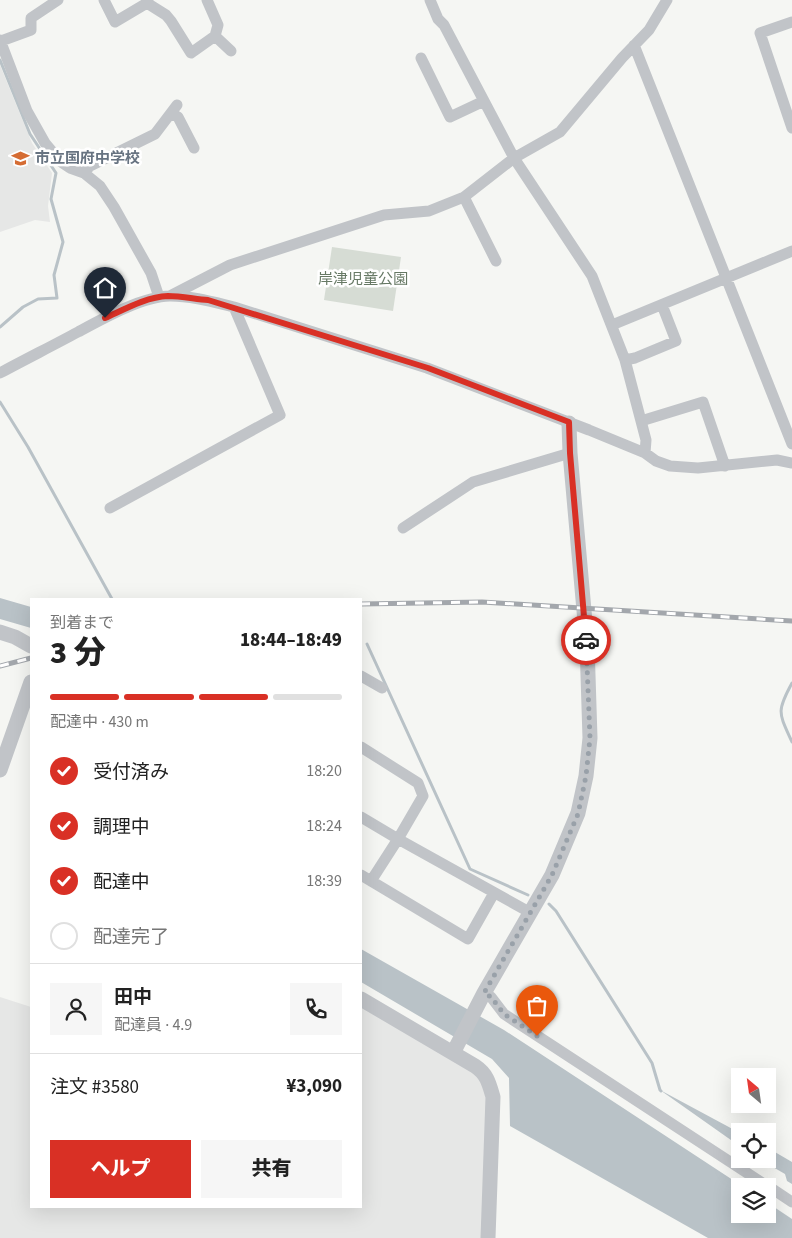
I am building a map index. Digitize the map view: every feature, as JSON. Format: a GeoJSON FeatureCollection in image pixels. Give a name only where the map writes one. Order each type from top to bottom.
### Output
{"type":"FeatureCollection","features":[{"type":"Feature","properties":{"kind":"street"},"geometry":{"type":"LineString","coordinates":[[58,0],[31,18],[31,30],[0,40],[27,111],[45,143],[61,162],[70,168],[84,173],[100,186],[165,297]]}},
{"type":"Feature","properties":{"kind":"street"},"geometry":{"type":"LineString","coordinates":[[104,0],[115,22],[147,1],[166,15],[191,53],[214,36],[218,25],[208,0]]}},
{"type":"Feature","properties":{"kind":"street"},"geometry":{"type":"LineString","coordinates":[[430,0],[438,19],[444,25],[514,158],[592,276],[625,360],[646,440],[645,453]]}},
{"type":"Feature","properties":{"kind":"street"},"geometry":{"type":"LineString","coordinates":[[0,373],[105,318],[134,305],[165,297],[230,265],[384,216],[429,211],[464,197],[514,158],[560,132],[648,30],[667,0]]}},
{"type":"Feature","properties":{"kind":"street"},"geometry":{"type":"LineString","coordinates":[[791,124],[760,33],[792,22]]}},
{"type":"Feature","properties":{"kind":"street"},"geometry":{"type":"LineString","coordinates":[[214,36],[231,51]]}},
{"type":"Feature","properties":{"kind":"street"},"geometry":{"type":"LineString","coordinates":[[634,45],[726,278],[786,413],[792,444]]}},
{"type":"Feature","properties":{"kind":"street"},"geometry":{"type":"LineString","coordinates":[[421,58],[450,117],[484,101]]}},
{"type":"Feature","properties":{"kind":"street"},"geometry":{"type":"LineString","coordinates":[[84,173],[90,166],[155,134],[174,109],[194,148]]}},
{"type":"Feature","properties":{"kind":"street"},"geometry":{"type":"LineString","coordinates":[[464,197],[496,261]]}},
{"type":"Feature","properties":{"kind":"street"},"geometry":{"type":"LineString","coordinates":[[612,325],[792,251]]}},
{"type":"Feature","properties":{"kind":"street"},"geometry":{"type":"LineString","coordinates":[[165,297],[208,300],[428,368],[569,422],[645,453],[656,461],[670,466],[698,468],[777,460],[792,463]]}},
{"type":"Feature","properties":{"kind":"street"},"geometry":{"type":"LineString","coordinates":[[625,360],[635,358],[676,341],[662,305]]}},
{"type":"Feature","properties":{"kind":"street"},"geometry":{"type":"LineString","coordinates":[[110,508],[280,415],[234,308]]}},
{"type":"Feature","properties":{"kind":"street"},"geometry":{"type":"LineString","coordinates":[[641,422],[703,402],[725,466]]}},
{"type":"Feature","properties":{"kind":"street"},"geometry":{"type":"LineString","coordinates":[[455,1048],[552,875],[578,814],[586,776],[590,738],[587,644],[570,453],[569,422]]}},
{"type":"Feature","properties":{"kind":"street"},"geometry":{"type":"LineString","coordinates":[[403,528],[473,482],[570,453]]}},
{"type":"Feature","properties":{"kind":"street"},"geometry":{"type":"LineString","coordinates":[[0,632],[15,637],[30,645]]}},
{"type":"Feature","properties":{"kind":"street"},"geometry":{"type":"LineString","coordinates":[[362,677],[382,688]]}},
{"type":"Feature","properties":{"kind":"street"},"geometry":{"type":"LineString","coordinates":[[0,770],[30,685]]}},
{"type":"Feature","properties":{"kind":"street"},"geometry":{"type":"LineString","coordinates":[[362,748],[418,783],[423,796],[398,839],[366,878],[468,939],[494,893]]}},
{"type":"Feature","properties":{"kind":"street"},"geometry":{"type":"LineString","coordinates":[[362,817],[398,839],[531,913]]}},
{"type":"Feature","properties":{"kind":"street"},"geometry":{"type":"LineString","coordinates":[[483,996],[491,997],[504,1014],[755,1178]]}},
{"type":"Feature","properties":{"kind":"street"},"geometry":{"type":"LineString","coordinates":[[362,1000],[455,1048],[484,1072],[489,1080],[493,1097],[488,1238]]}},
{"type":"Feature","properties":{"kind":"street"},"geometry":{"type":"LineString","coordinates":[[776,1192],[792,1202]]}},
{"type":"Feature","properties":{"kind":"shaded area","name":"市立国府中学校"},"geometry":{"type":"Polygon","coordinates":[[[0,65],[32,143],[52,173],[48,206],[50,222],[35,220],[0,232],[0,65]]]}},
{"type":"Feature","properties":{"kind":"shaded area"},"geometry":{"type":"Polygon","coordinates":[[[0,598],[30,607],[30,628],[0,619],[0,598]]]}},
{"type":"Feature","properties":{"kind":"shaded area"},"geometry":{"type":"Polygon","coordinates":[[[362,950],[504,1030],[731,1179],[731,1223],[776,1223],[776,1208],[792,1219],[792,1238],[708,1238],[510,1126],[509,1078],[492,1059],[362,983],[362,950]]]}},
{"type":"Feature","properties":{"kind":"shaded area"},"geometry":{"type":"Polygon","coordinates":[[[0,997],[30,1007],[30,1208],[362,1208],[362,1000],[489,1080],[490,1238],[0,1238],[0,997]]]}},
{"type":"Feature","properties":{"kind":"shaded area"},"geometry":{"type":"Polygon","coordinates":[[[660,1090],[731,1128],[731,1140],[660,1090]]]}},
{"type":"Feature","properties":{"kind":"shaded area"},"geometry":{"type":"Polygon","coordinates":[[[776,1153],[792,1162],[792,1184],[787,1181],[785,1174],[775,1168],[776,1153]]]}},
{"type":"Feature","properties":{"kind":"green space","name":"岸津児童公園"},"geometry":{"type":"Polygon","coordinates":[[[332,247],[401,257],[393,311],[324,300],[332,247]]]}},
{"type":"Feature","properties":{"kind":"waterway"},"geometry":{"type":"LineString","coordinates":[[0,60],[30,134],[56,173],[51,199],[63,242],[54,275],[57,298],[38,299],[23,307],[0,327]]}},
{"type":"Feature","properties":{"kind":"waterway"},"geometry":{"type":"LineString","coordinates":[[0,402],[28,447],[111,598]]}},
{"type":"Feature","properties":{"kind":"waterway"},"geometry":{"type":"LineString","coordinates":[[367,644],[470,869],[528,895]]}},
{"type":"Feature","properties":{"kind":"waterway"},"geometry":{"type":"LineString","coordinates":[[792,683],[783,700],[781,712],[784,725],[792,742]]}},
{"type":"Feature","properties":{"kind":"waterway"},"geometry":{"type":"LineString","coordinates":[[549,904],[556,911],[652,1063],[661,1091]]}},
{"type":"Feature","properties":{"kind":"railway"},"geometry":{"type":"LineString","coordinates":[[362,604],[482,602],[792,621]]}},
{"type":"Feature","properties":{"kind":"railway"},"geometry":{"type":"LineString","coordinates":[[0,666],[30,658]]}},
{"type":"Feature","properties":{"kind":"way so far"},"geometry":{"type":"LineString","coordinates":[[537,1036],[504,1014],[491,997],[484,993],[552,875],[578,814],[586,776],[590,738],[586,640]]}},
{"type":"Feature","properties":{"kind":"place","name":"市立国府中学校"},"geometry":{"type":"Point","coordinates":[21,158]}},
{"type":"Feature","properties":{"kind":"route"},"geometry":{"type":"LineString","coordinates":[[105,318],[134,305],[159,297],[170,296],[208,300],[428,368],[569,422],[586,640]]}}]}
